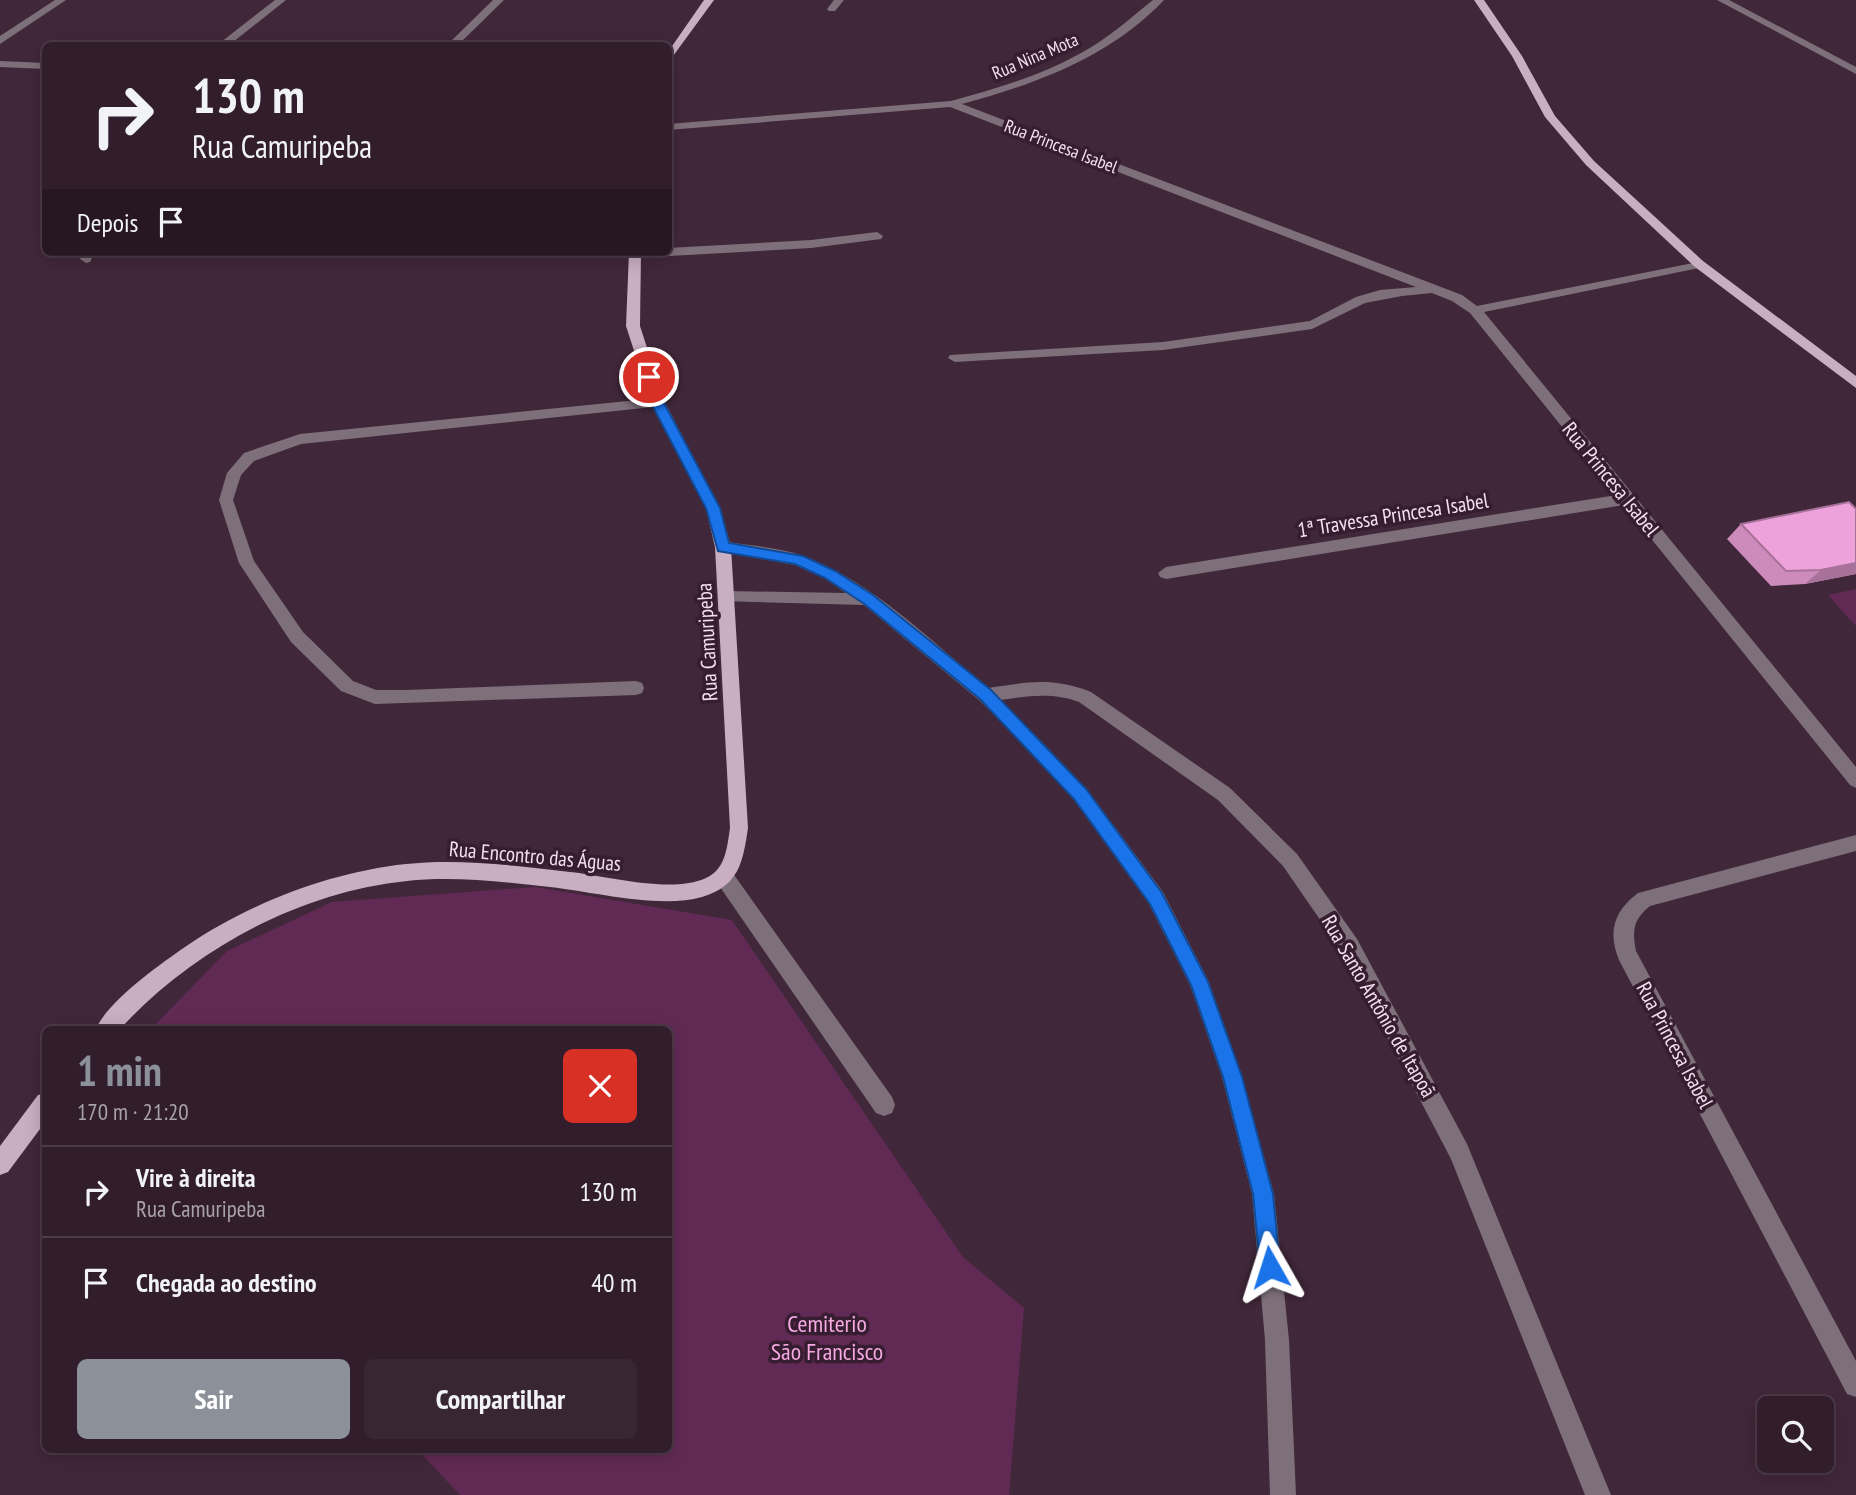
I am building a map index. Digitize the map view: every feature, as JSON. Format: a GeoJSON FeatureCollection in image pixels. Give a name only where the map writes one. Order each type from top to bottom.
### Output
{"type":"FeatureCollection","features":[{"type":"Feature","properties":{"kind":"main road"},"geometry":{"type":"LineString","coordinates":[[672,54],[709,0]]}},
{"type":"Feature","properties":{"kind":"main road"},"geometry":{"type":"LineString","coordinates":[[1479,0],[1517,56],[1550,117],[1590,163],[1699,264],[1856,383]]}},
{"type":"Feature","properties":{"kind":"main road","name":"Rua Camuripeba"},"geometry":{"type":"LineString","coordinates":[[635,256],[633,326],[658,403],[713,508],[723,547],[740,828],[736,858],[725,878]]}},
{"type":"Feature","properties":{"kind":"main road","name":"Rua Encontro das Águas"},"geometry":{"type":"LineString","coordinates":[[108,1026],[185,957],[256,915],[332,889],[402,872],[494,873],[674,894],[702,890],[725,878]]}},
{"type":"Feature","properties":{"kind":"main road"},"geometry":{"type":"LineString","coordinates":[[0,1164],[42,1108]]}},
{"type":"Feature","properties":{"kind":"street"},"geometry":{"type":"LineString","coordinates":[[0,41],[61,0]]}},
{"type":"Feature","properties":{"kind":"street"},"geometry":{"type":"LineString","coordinates":[[226,42],[281,0]]}},
{"type":"Feature","properties":{"kind":"street"},"geometry":{"type":"LineString","coordinates":[[455,42],[499,0]]}},
{"type":"Feature","properties":{"kind":"street","name":"Rua Nina Mota"},"geometry":{"type":"LineString","coordinates":[[951,104],[1000,91],[1065,65],[1114,37],[1159,0]]}},
{"type":"Feature","properties":{"kind":"street"},"geometry":{"type":"LineString","coordinates":[[1722,0],[1856,71]]}},
{"type":"Feature","properties":{"kind":"street"},"geometry":{"type":"LineString","coordinates":[[0,64],[42,66]]}},
{"type":"Feature","properties":{"kind":"street","name":"Rua Princesa Isabel"},"geometry":{"type":"LineString","coordinates":[[672,127],[951,104],[1457,298],[1475,310],[1856,780]]}},
{"type":"Feature","properties":{"kind":"street"},"geometry":{"type":"LineString","coordinates":[[672,251],[797,245],[877,236]]}},
{"type":"Feature","properties":{"kind":"street"},"geometry":{"type":"LineString","coordinates":[[1475,310],[1699,264]]}},
{"type":"Feature","properties":{"kind":"street"},"geometry":{"type":"LineString","coordinates":[[955,358],[1164,346],[1312,325],[1331,318],[1351,303],[1375,296],[1436,289]]}},
{"type":"Feature","properties":{"kind":"street"},"geometry":{"type":"LineString","coordinates":[[636,688],[375,697],[346,686],[297,637],[247,563],[226,500],[234,473],[249,457],[300,439],[658,403]]}},
{"type":"Feature","properties":{"kind":"street","name":"1ª Travessa Princesa Isabel"},"geometry":{"type":"LineString","coordinates":[[1166,573],[1627,499]]}},
{"type":"Feature","properties":{"kind":"street"},"geometry":{"type":"LineString","coordinates":[[723,547],[798,559],[830,574],[868,599],[985,695],[1080,794],[1156,898],[1199,982],[1232,1077],[1263,1194],[1277,1340],[1283,1495]]}},
{"type":"Feature","properties":{"kind":"street"},"geometry":{"type":"LineString","coordinates":[[726,597],[868,599]]}},
{"type":"Feature","properties":{"kind":"street","name":"Rua Santo Antônio de Itapoã"},"geometry":{"type":"LineString","coordinates":[[985,695],[1032,688],[1065,689],[1085,697],[1224,794],[1290,860],[1350,946],[1459,1152],[1598,1495]]}},
{"type":"Feature","properties":{"kind":"street","name":"Rua Princesa Isabel"},"geometry":{"type":"LineString","coordinates":[[1856,843],[1645,899],[1628,912],[1623,933],[1626,953],[1856,1385]]}},
{"type":"Feature","properties":{"kind":"street"},"geometry":{"type":"LineString","coordinates":[[725,878],[884,1105]]}},
{"type":"Feature","properties":{"kind":"green space"},"geometry":{"type":"Polygon","coordinates":[[[1856,589],[1856,625],[1855,625],[1828,595],[1856,589]]]}},
{"type":"Feature","properties":{"kind":"green space","name":"Cemiterio São Francisco"},"geometry":{"type":"Polygon","coordinates":[[[535,887],[732,920],[963,1257],[1024,1308],[1009,1495],[460,1495],[421,1453],[672,1453],[672,1026],[154,1026],[227,951],[332,902],[535,887]]]}},
{"type":"Feature","properties":{"kind":"building"},"geometry":{"type":"Polygon","coordinates":[[[1849,502],[1856,509],[1856,563],[1821,570],[1786,571],[1741,524],[1849,502]]]}},
{"type":"Feature","properties":{"kind":"route"},"geometry":{"type":"LineString","coordinates":[[649,377],[658,403],[713,508],[723,547],[798,559],[830,574],[868,599],[985,695],[1039,748],[1080,794],[1156,898],[1199,982],[1232,1077],[1263,1194],[1270,1267]]}}]}
